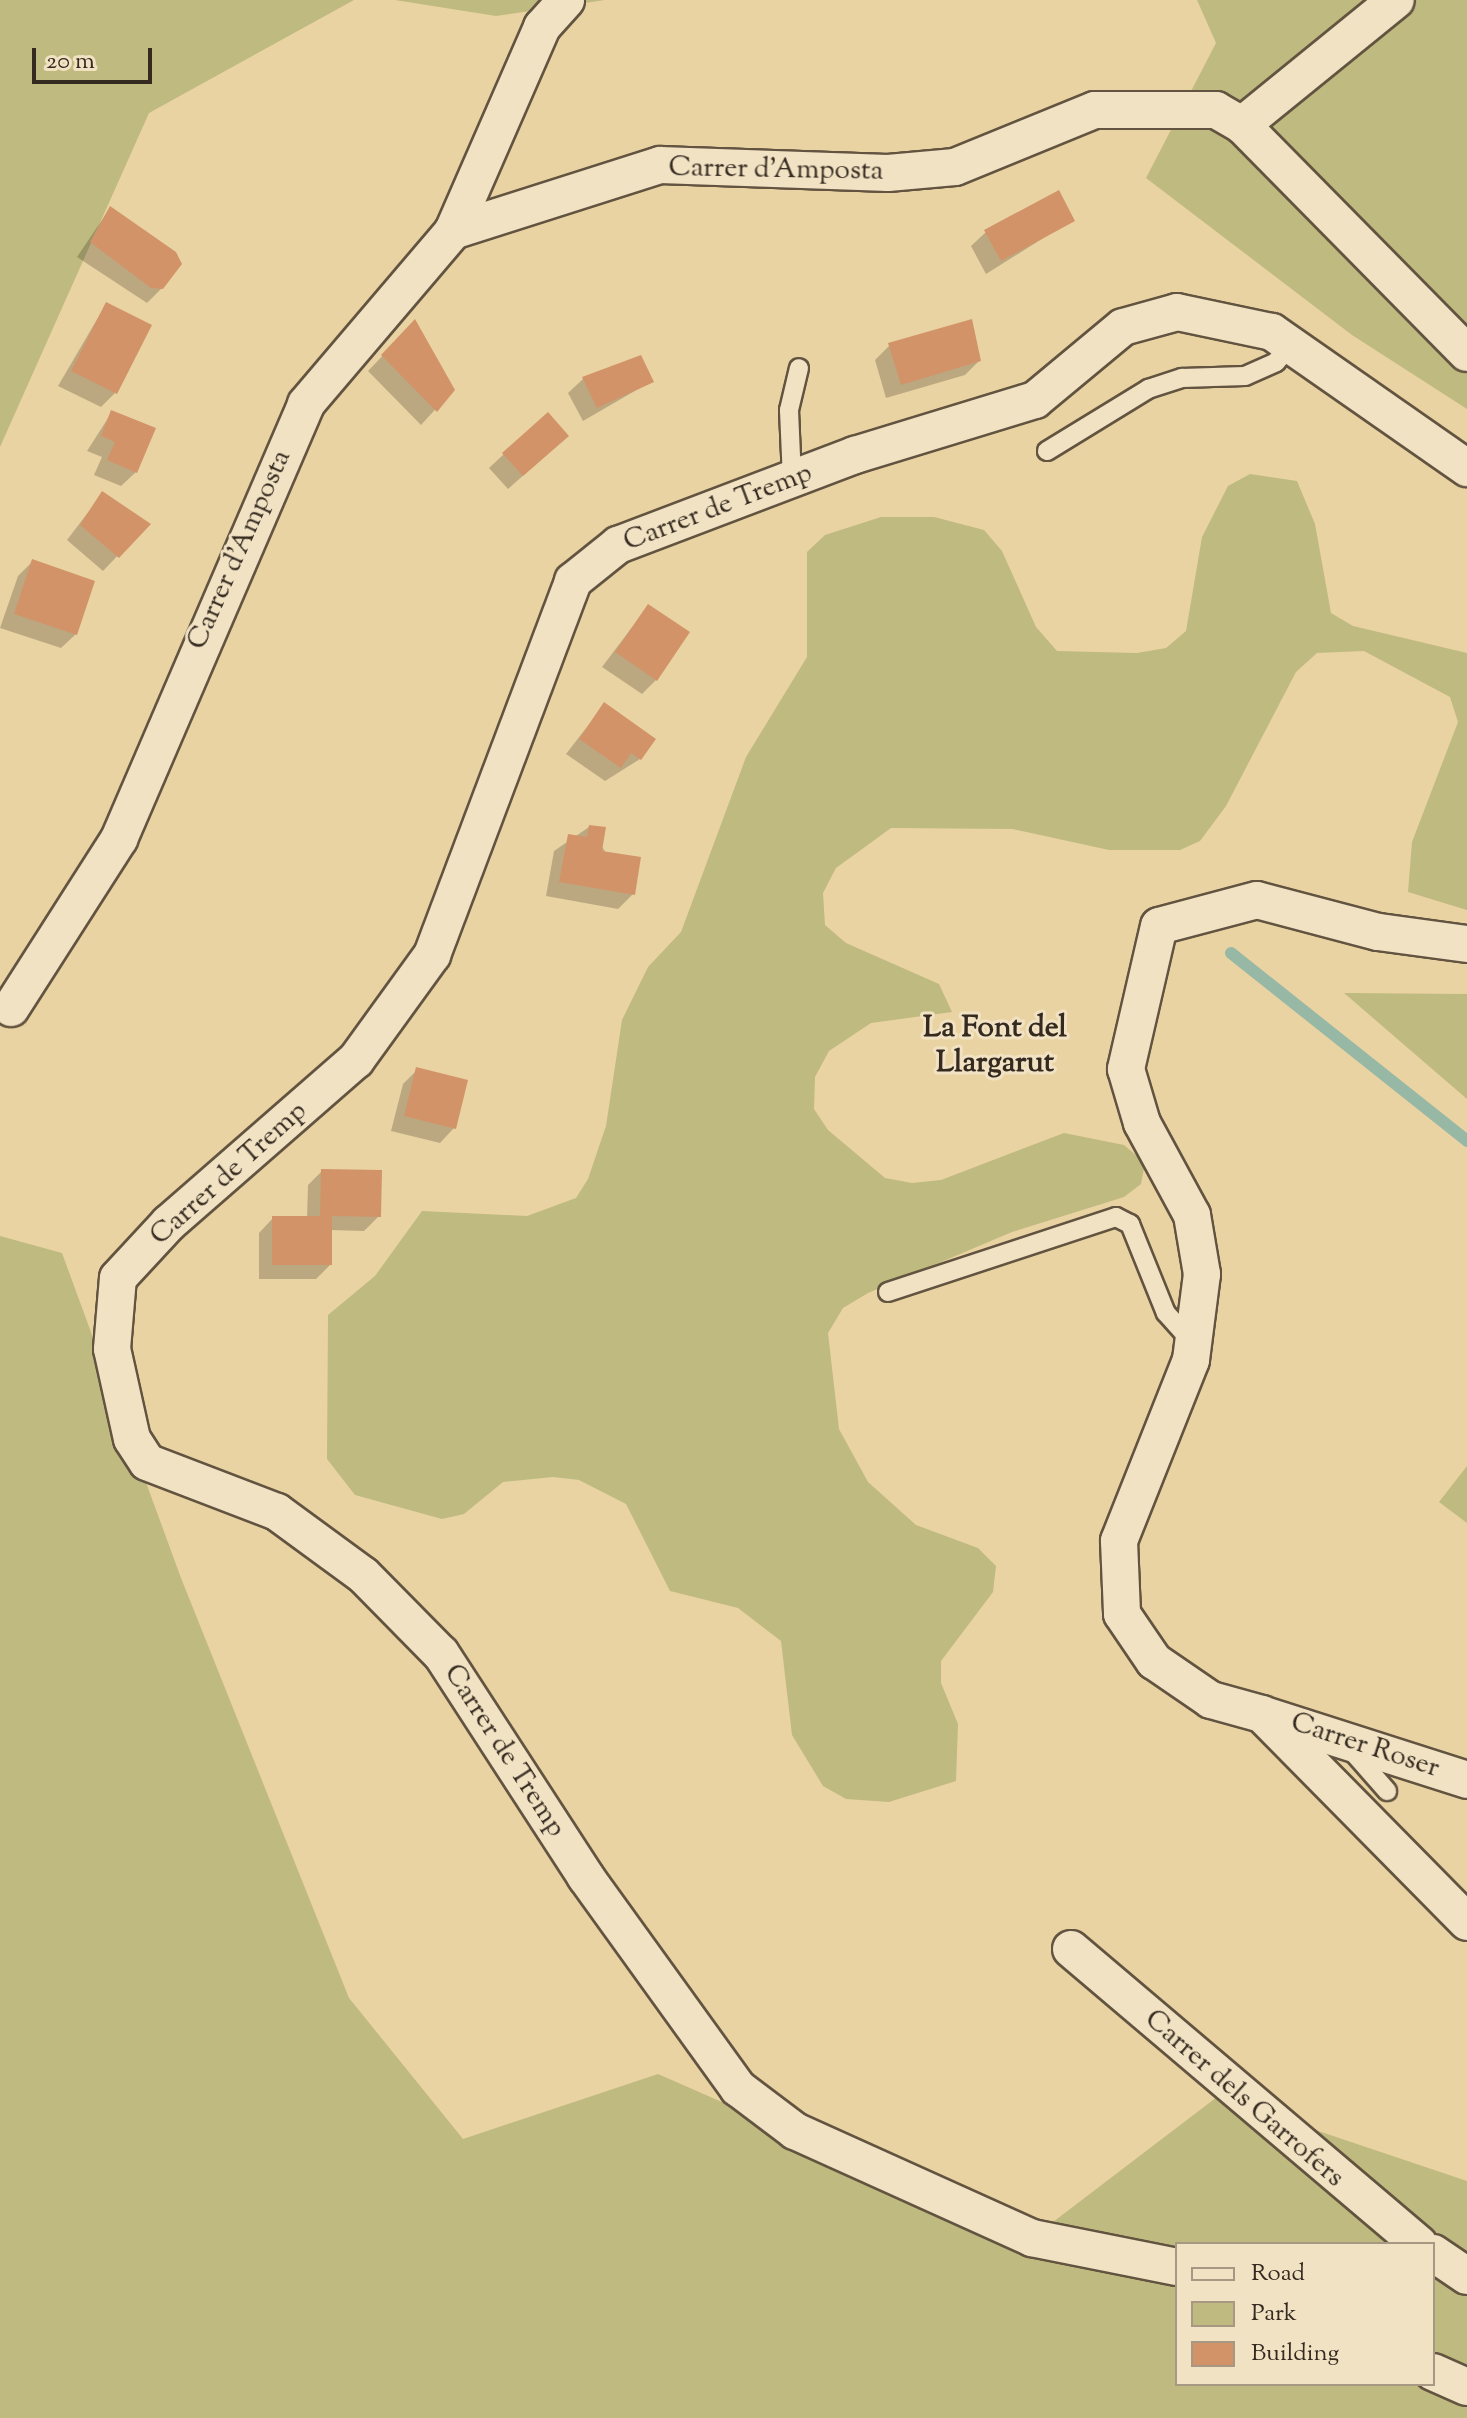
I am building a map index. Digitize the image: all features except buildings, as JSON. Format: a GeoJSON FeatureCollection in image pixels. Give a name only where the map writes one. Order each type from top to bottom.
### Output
{"type":"FeatureCollection","features":[{"type":"Feature","properties":{"kind":"street"},"geometry":{"type":"LineString","coordinates":[[453,231],[542,27],[566,0]]}},
{"type":"Feature","properties":{"kind":"street"},"geometry":{"type":"LineString","coordinates":[[1242,125],[1396,0]]}},
{"type":"Feature","properties":{"kind":"street","name":"Carrer d'Amposta"},"geometry":{"type":"LineString","coordinates":[[11,1008],[119,839],[306,404],[453,231],[660,165],[888,173],[955,167],[1095,110],[1216,110],[1242,125],[1467,353]]}},
{"type":"Feature","properties":{"kind":"street","name":"Carrer de Tremp"},"geometry":{"type":"LineString","coordinates":[[1175,2267],[1032,2238],[795,2131],[738,2088],[586,1877],[441,1654],[363,1575],[277,1512],[147,1462],[132,1439],[112,1349],[118,1278],[169,1223],[356,1060],[432,955],[573,581],[618,545],[792,479],[1035,400],[1123,327],[1177,312],[1272,332],[1467,468]]}},
{"type":"Feature","properties":{"kind":"street","name":"Carrer Roser"},"geometry":{"type":"LineString","coordinates":[[1467,944],[1378,932],[1257,900],[1159,926],[1126,1069],[1142,1123],[1192,1215],[1202,1274],[1193,1343],[1119,1541],[1122,1614],[1154,1661],[1211,1700],[1341,1737],[1467,1780]]}},
{"type":"Feature","properties":{"kind":"street"},"geometry":{"type":"LineString","coordinates":[[1262,1714],[1467,1922]]}},
{"type":"Feature","properties":{"kind":"street","name":"Carrer dels Garrofers"},"geometry":{"type":"LineString","coordinates":[[1071,1949],[1417,2242]]}},
{"type":"Feature","properties":{"kind":"street"},"geometry":{"type":"LineString","coordinates":[[1435,2254],[1467,2276]]}},
{"type":"Feature","properties":{"kind":"street"},"geometry":{"type":"LineString","coordinates":[[1435,2373],[1467,2387]]}},
{"type":"Feature","properties":{"kind":"lane"},"geometry":{"type":"LineString","coordinates":[[1047,451],[1148,389],[1182,378],[1245,376],[1276,362],[1291,345]]}},
{"type":"Feature","properties":{"kind":"lane"},"geometry":{"type":"LineString","coordinates":[[792,479],[789,410],[799,368]]}},
{"type":"Feature","properties":{"kind":"lane"},"geometry":{"type":"LineString","coordinates":[[888,1292],[1116,1217],[1130,1224],[1166,1313],[1193,1343]]}},
{"type":"Feature","properties":{"kind":"lane"},"geometry":{"type":"LineString","coordinates":[[1341,1737],[1387,1791]]}},
{"type":"Feature","properties":{"kind":"green space"},"geometry":{"type":"Polygon","coordinates":[[[0,0],[354,0],[149,113],[0,447],[0,0]]]}},
{"type":"Feature","properties":{"kind":"green space"},"geometry":{"type":"Polygon","coordinates":[[[395,0],[605,0],[496,16],[395,0]]]}},
{"type":"Feature","properties":{"kind":"green space"},"geometry":{"type":"Polygon","coordinates":[[[1197,0],[1467,0],[1467,409],[1352,335],[1146,178],[1216,43],[1197,0]]]}},
{"type":"Feature","properties":{"kind":"green space"},"geometry":{"type":"Polygon","coordinates":[[[1250,474],[1297,481],[1315,524],[1331,613],[1353,626],[1467,653],[1467,910],[1408,892],[1412,842],[1458,722],[1450,697],[1364,651],[1317,653],[1296,672],[1226,806],[1200,841],[1180,850],[1109,850],[1012,829],[891,828],[836,868],[823,893],[825,925],[846,943],[939,984],[952,1012],[871,1023],[829,1051],[815,1077],[814,1109],[828,1130],[885,1178],[912,1183],[941,1180],[1064,1133],[1124,1145],[1145,1163],[1141,1184],[1124,1197],[1012,1232],[868,1293],[843,1308],[828,1333],[839,1429],[868,1482],[916,1525],[978,1548],[996,1566],[993,1592],[941,1661],[941,1683],[958,1724],[956,1781],[889,1802],[846,1799],[823,1786],[792,1735],[781,1641],[738,1608],[670,1591],[626,1504],[579,1480],[553,1477],[503,1482],[464,1514],[442,1519],[355,1495],[327,1459],[328,1315],[375,1276],[422,1211],[527,1216],[576,1198],[588,1179],[606,1126],[622,1020],[648,967],[681,932],[746,757],[807,657],[807,552],[825,535],[881,517],[934,517],[984,530],[1002,551],[1036,627],[1057,651],[1137,653],[1166,648],[1186,631],[1202,537],[1228,486],[1250,474]]]}},
{"type":"Feature","properties":{"kind":"green space"},"geometry":{"type":"Polygon","coordinates":[[[1344,993],[1467,994],[1467,1099],[1344,993]]]}},
{"type":"Feature","properties":{"kind":"green space"},"geometry":{"type":"Polygon","coordinates":[[[0,1236],[62,1253],[181,1578],[349,1998],[463,2139],[658,2074],[1032,2238],[1217,2097],[1467,2181],[1467,2418],[0,2418],[0,1236]]]}},
{"type":"Feature","properties":{"kind":"green space"},"geometry":{"type":"Polygon","coordinates":[[[1467,1466],[1467,1523],[1439,1502],[1467,1466]]]}},
{"type":"Feature","properties":{"kind":"waterway"},"geometry":{"type":"LineString","coordinates":[[1231,953],[1467,1141]]}},
{"type":"Feature","properties":{"kind":"district","name":"La Font del Llargarut"},"geometry":{"type":"Point","coordinates":[995,1046]}}]}
